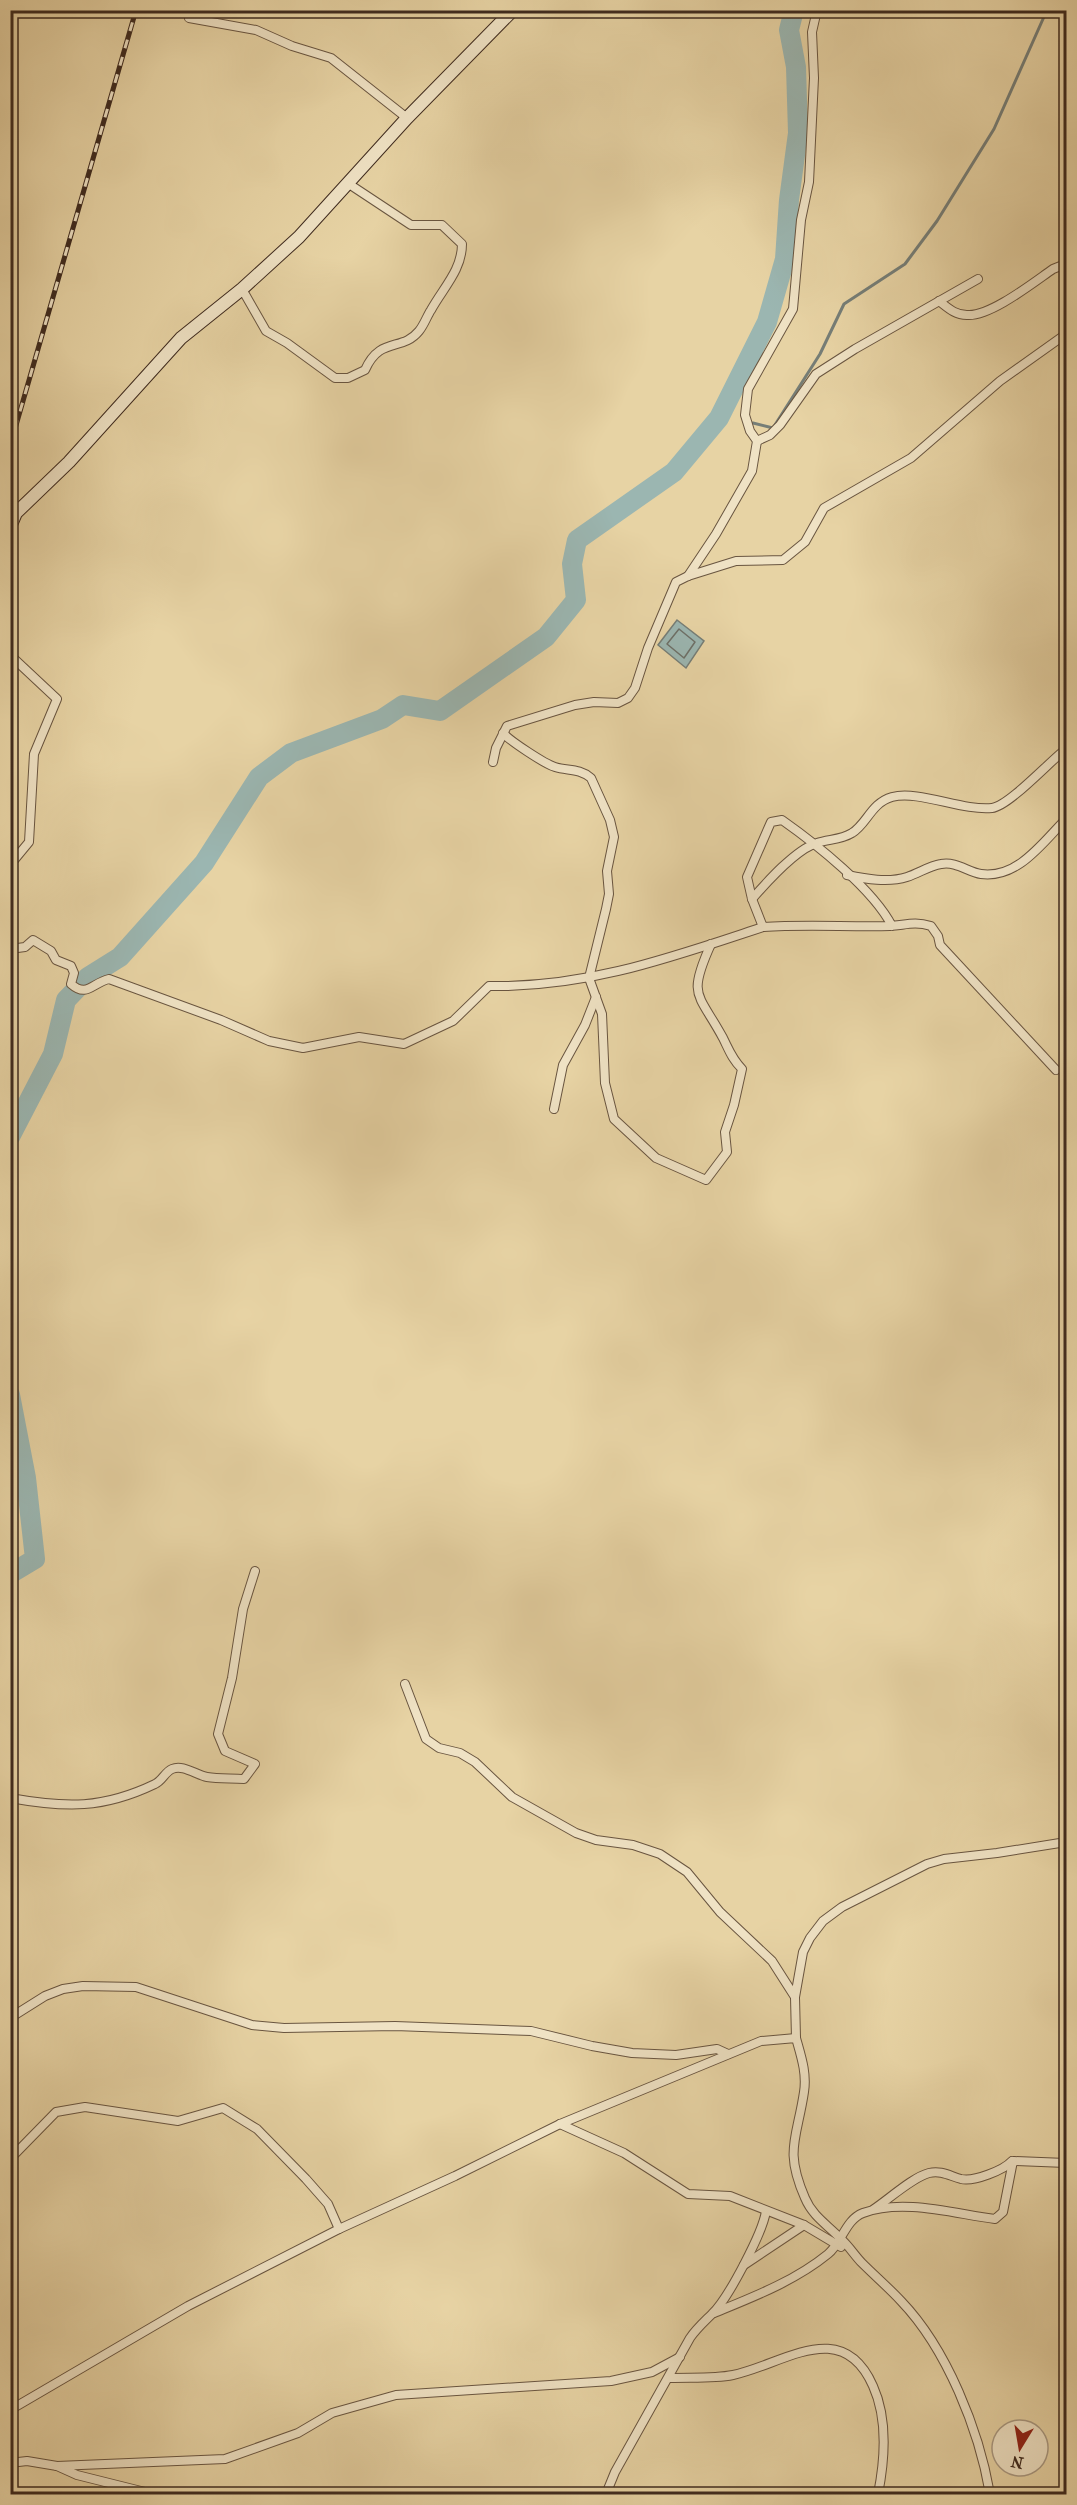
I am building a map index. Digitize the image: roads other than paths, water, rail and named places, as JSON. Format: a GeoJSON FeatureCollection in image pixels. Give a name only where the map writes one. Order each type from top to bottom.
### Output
{"type":"FeatureCollection","features":[{"type":"Feature","properties":{"kind":"street"},"geometry":{"type":"LineString","coordinates":[[10,527],[16,513],[69,462],[181,339],[242,289],[299,237],[407,118],[513,10]]}},
{"type":"Feature","properties":{"kind":"street"},"geometry":{"type":"LineString","coordinates":[[688,576],[716,534],[752,471],[758,441],[750,431],[745,416],[748,389],[793,309],[801,220],[808,182],[814,78],[812,33],[817,10]]}},
{"type":"Feature","properties":{"kind":"street"},"geometry":{"type":"LineString","coordinates":[[189,18],[256,30],[292,46],[331,58],[407,118]]}},
{"type":"Feature","properties":{"kind":"street"},"geometry":{"type":"LineString","coordinates":[[242,289],[266,331],[335,378],[348,378],[365,370],[371,357],[381,348],[405,340],[419,331],[458,268],[462,257],[462,244],[442,225],[411,225],[349,183]]}},
{"type":"Feature","properties":{"kind":"street"},"geometry":{"type":"LineString","coordinates":[[939,301],[955,313],[970,316],[998,306],[1053,269],[1066,266]]}},
{"type":"Feature","properties":{"kind":"street"},"geometry":{"type":"LineString","coordinates":[[758,441],[770,435],[780,425],[816,374],[978,279]]}},
{"type":"Feature","properties":{"kind":"street"},"geometry":{"type":"LineString","coordinates":[[493,762],[496,748],[507,726],[530,717],[575,705],[594,702],[618,703],[628,698],[635,688],[648,648],[676,582],[736,561],[783,560],[805,542],[824,508],[910,458],[1000,381],[1066,334]]}},
{"type":"Feature","properties":{"kind":"street"},"geometry":{"type":"LineString","coordinates":[[10,655],[57,699],[34,754],[29,842],[10,865]]}},
{"type":"Feature","properties":{"kind":"street"},"geometry":{"type":"LineString","coordinates":[[503,733],[510,740],[554,767],[578,770],[591,778],[610,820],[614,837],[606,871],[609,894],[589,978],[602,1014],[605,1083],[614,1119],[656,1158],[706,1180],[727,1152],[725,1132],[742,1069],[732,1060],[723,1039],[697,996],[697,982],[711,944]]}},
{"type":"Feature","properties":{"kind":"street"},"geometry":{"type":"LineString","coordinates":[[752,899],[775,872],[815,843],[838,839],[853,833],[878,805],[891,798],[905,796],[950,804],[993,808],[1015,795],[1050,761],[1066,749]]}},
{"type":"Feature","properties":{"kind":"street"},"geometry":{"type":"LineString","coordinates":[[847,874],[885,880],[906,877],[943,863],[959,865],[978,874],[994,875],[1020,866],[1066,819]]}},
{"type":"Feature","properties":{"kind":"street"},"geometry":{"type":"LineString","coordinates":[[763,927],[752,899],[747,877],[771,822],[782,820],[815,843],[883,910],[892,926]]}},
{"type":"Feature","properties":{"kind":"street"},"geometry":{"type":"LineString","coordinates":[[10,949],[25,947],[33,940],[51,951],[56,960],[71,966],[74,973],[71,980],[76,988],[84,991],[109,979],[221,1020],[269,1041],[303,1047],[359,1037],[404,1044],[453,1021],[489,986],[529,987],[637,968],[763,927],[805,924],[892,926],[917,922],[931,926],[938,936],[940,945],[1056,1070]]}},
{"type":"Feature","properties":{"kind":"street"},"geometry":{"type":"LineString","coordinates":[[554,1109],[563,1065],[585,1025],[596,997]]}},
{"type":"Feature","properties":{"kind":"street"},"geometry":{"type":"LineString","coordinates":[[10,1798],[47,1804],[86,1806],[125,1797],[158,1783],[171,1769],[180,1768],[206,1777],[244,1779],[255,1764],[225,1751],[218,1734],[232,1678],[243,1609],[255,1571]]}},
{"type":"Feature","properties":{"kind":"street"},"geometry":{"type":"LineString","coordinates":[[405,1684],[426,1738],[439,1748],[460,1753],[475,1762],[512,1797],[576,1833],[596,1840],[633,1845],[660,1854],[687,1872],[720,1912],[772,1960],[795,1997]]}},
{"type":"Feature","properties":{"kind":"street"},"geometry":{"type":"LineString","coordinates":[[990,2494],[986,2467],[973,2423],[932,2344],[903,2303],[819,2220],[806,2201],[796,2173],[793,2155],[794,2135],[804,2091],[805,2070],[796,2038],[795,1997],[803,1952],[810,1938],[823,1921],[842,1907],[927,1864],[944,1858],[997,1853],[1066,1842]]}},
{"type":"Feature","properties":{"kind":"street"},"geometry":{"type":"LineString","coordinates":[[10,2018],[45,1996],[63,1989],[83,1986],[136,1987],[252,2025],[284,2028],[395,2026],[531,2031],[632,2053],[676,2055],[717,2049],[728,2054]]}},
{"type":"Feature","properties":{"kind":"street"},"geometry":{"type":"LineString","coordinates":[[10,2410],[188,2306],[339,2229],[455,2176],[560,2124],[761,2041],[796,2038]]}},
{"type":"Feature","properties":{"kind":"street"},"geometry":{"type":"LineString","coordinates":[[10,2160],[56,2112],[85,2107],[178,2121],[223,2108],[257,2129],[306,2179],[328,2204],[339,2229]]}},
{"type":"Feature","properties":{"kind":"street"},"geometry":{"type":"LineString","coordinates":[[560,2124],[624,2153],[688,2194],[730,2196],[840,2241]]}},
{"type":"Feature","properties":{"kind":"street"},"geometry":{"type":"LineString","coordinates":[[872,2210],[916,2208],[995,2219],[1004,2212],[1012,2161]]}},
{"type":"Feature","properties":{"kind":"street"},"geometry":{"type":"LineString","coordinates":[[1012,2161],[1066,2163]]}},
{"type":"Feature","properties":{"kind":"street"},"geometry":{"type":"LineString","coordinates":[[606,2494],[615,2472],[701,2322],[714,2313],[750,2298],[817,2263],[840,2241],[850,2224],[860,2214],[872,2210],[928,2173],[939,2172],[961,2179],[975,2179],[1005,2169],[1012,2161]]}},
{"type":"Feature","properties":{"kind":"street"},"geometry":{"type":"LineString","coordinates":[[714,2313],[744,2266],[765,2220],[766,2211]]}},
{"type":"Feature","properties":{"kind":"street"},"geometry":{"type":"LineString","coordinates":[[744,2266],[804,2225]]}},
{"type":"Feature","properties":{"kind":"street"},"geometry":{"type":"LineString","coordinates":[[669,2378],[730,2376],[786,2356],[815,2349],[837,2349],[853,2356],[866,2369],[879,2397],[884,2428],[883,2466],[878,2494]]}},
{"type":"Feature","properties":{"kind":"street"},"geometry":{"type":"LineString","coordinates":[[10,2463],[27,2461],[57,2466],[225,2459],[298,2433],[332,2413],[396,2395],[611,2380],[652,2372],[680,2357]]}},
{"type":"Feature","properties":{"kind":"street"},"geometry":{"type":"LineString","coordinates":[[57,2466],[77,2475],[153,2494]]}},
{"type":"Feature","properties":{"kind":"water"},"geometry":{"type":"Polygon","coordinates":[[[677,620],[704,641],[686,668],[658,645],[677,620]]]}},
{"type":"Feature","properties":{"kind":"waterway"},"geometry":{"type":"LineString","coordinates":[[10,1137],[53,1054],[66,1000],[88,977],[120,957],[204,863],[259,777],[291,753],[382,719],[403,705],[440,711],[546,637],[576,600],[572,564],[577,540],[674,472],[719,418],[767,322],[785,259],[789,200],[798,133],[796,67],[789,30],[794,10]]}},
{"type":"Feature","properties":{"kind":"waterway"},"geometry":{"type":"LineString","coordinates":[[753,423],[773,428],[820,354],[844,304],[905,264],[937,221],[994,129],[1047,10]]}},
{"type":"Feature","properties":{"kind":"waterway"},"geometry":{"type":"LineString","coordinates":[[10,1395],[26,1478],[35,1559],[10,1574]]}},
{"type":"Feature","properties":{"kind":"railway"},"geometry":{"type":"LineString","coordinates":[[10,446],[136,10]]}}]}
